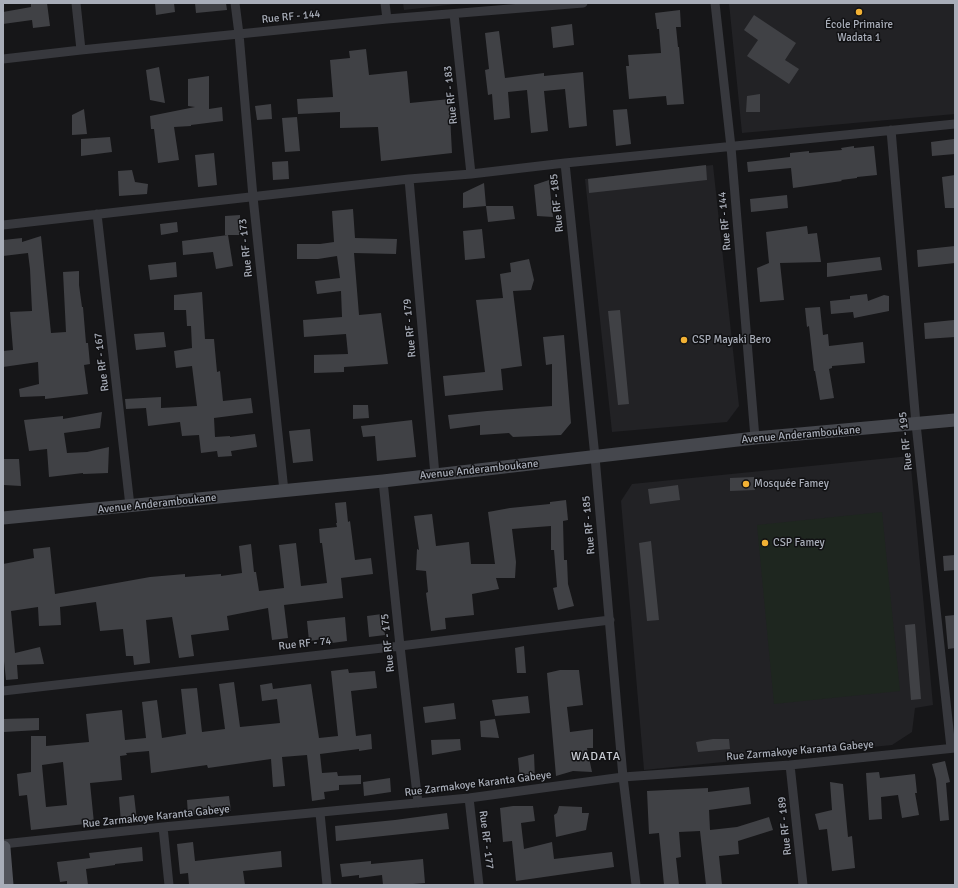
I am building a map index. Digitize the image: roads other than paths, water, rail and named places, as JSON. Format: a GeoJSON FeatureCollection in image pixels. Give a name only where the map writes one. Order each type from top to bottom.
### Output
{"type":"FeatureCollection","features":[{"type":"Feature","properties":{"kind":"main road"},"geometry":{"type":"LineString","coordinates":[[3,848],[6,885]]}},
{"type":"Feature","properties":{"kind":"street"},"geometry":{"type":"LineString","coordinates":[[76,3],[81,50]]}},
{"type":"Feature","properties":{"kind":"street","name":"Rue RF - 173"},"geometry":{"type":"LineString","coordinates":[[235,3],[253,198],[284,491]]}},
{"type":"Feature","properties":{"kind":"street"},"geometry":{"type":"LineString","coordinates":[[385,3],[387,20]]}},
{"type":"Feature","properties":{"kind":"street","name":"Rue RF - 144"},"geometry":{"type":"LineString","coordinates":[[3,59],[239,34],[582,3]]}},
{"type":"Feature","properties":{"kind":"street","name":"Rue RF - 144"},"geometry":{"type":"LineString","coordinates":[[715,3],[731,147],[756,438]]}},
{"type":"Feature","properties":{"kind":"street","name":"Rue RF - 183"},"geometry":{"type":"LineString","coordinates":[[454,14],[471,174]]}},
{"type":"Feature","properties":{"kind":"street"},"geometry":{"type":"LineString","coordinates":[[3,225],[253,198],[409,179],[471,174],[955,124]]}},
{"type":"Feature","properties":{"kind":"street","name":"Rue RF - 195"},"geometry":{"type":"LineString","coordinates":[[891,130],[916,424],[953,748]]}},
{"type":"Feature","properties":{"kind":"street","name":"Rue RF - 185"},"geometry":{"type":"LineString","coordinates":[[565,164],[595,457],[623,778],[636,885]]}},
{"type":"Feature","properties":{"kind":"street","name":"Rue RF - 179"},"geometry":{"type":"LineString","coordinates":[[409,179],[435,475]]}},
{"type":"Feature","properties":{"kind":"street","name":"Rue RF - 167"},"geometry":{"type":"LineString","coordinates":[[97,214],[130,506]]}},
{"type":"Feature","properties":{"kind":"street","name":"Avenue Anderamboukane"},"geometry":{"type":"LineString","coordinates":[[3,518],[383,481],[756,438],[955,420]]}},
{"type":"Feature","properties":{"kind":"street","name":"Rue RF - 175"},"geometry":{"type":"LineString","coordinates":[[383,481],[418,803]]}},
{"type":"Feature","properties":{"kind":"street","name":"Rue RF - 74"},"geometry":{"type":"LineString","coordinates":[[3,691],[400,646],[610,620]]}},
{"type":"Feature","properties":{"kind":"street","name":"Rue Zarmakoye Karanta Gabeye"},"geometry":{"type":"LineString","coordinates":[[3,844],[163,827],[469,798],[623,778],[790,765],[953,748]]}},
{"type":"Feature","properties":{"kind":"street","name":"Rue RF - 189"},"geometry":{"type":"LineString","coordinates":[[790,765],[803,885]]}},
{"type":"Feature","properties":{"kind":"street","name":"Rue RF - 177"},"geometry":{"type":"LineString","coordinates":[[469,798],[480,885]]}},
{"type":"Feature","properties":{"kind":"street"},"geometry":{"type":"LineString","coordinates":[[320,813],[326,885]]}},
{"type":"Feature","properties":{"kind":"street"},"geometry":{"type":"LineString","coordinates":[[163,827],[169,885]]}},
{"type":"Feature","properties":{"kind":"place","name":"École Primaire Wadata 1"},"geometry":{"type":"Point","coordinates":[859,12]}},
{"type":"Feature","properties":{"kind":"place","name":"CSP Mayaki Bero"},"geometry":{"type":"Point","coordinates":[684,340]}},
{"type":"Feature","properties":{"kind":"place","name":"Mosquée Famey"},"geometry":{"type":"Point","coordinates":[746,484]}},
{"type":"Feature","properties":{"kind":"place","name":"CSP Famey"},"geometry":{"type":"Point","coordinates":[765,543]}},
{"type":"Feature","properties":{"kind":"district","name":"WADATA"},"geometry":{"type":"Point","coordinates":[596,757]}}]}
